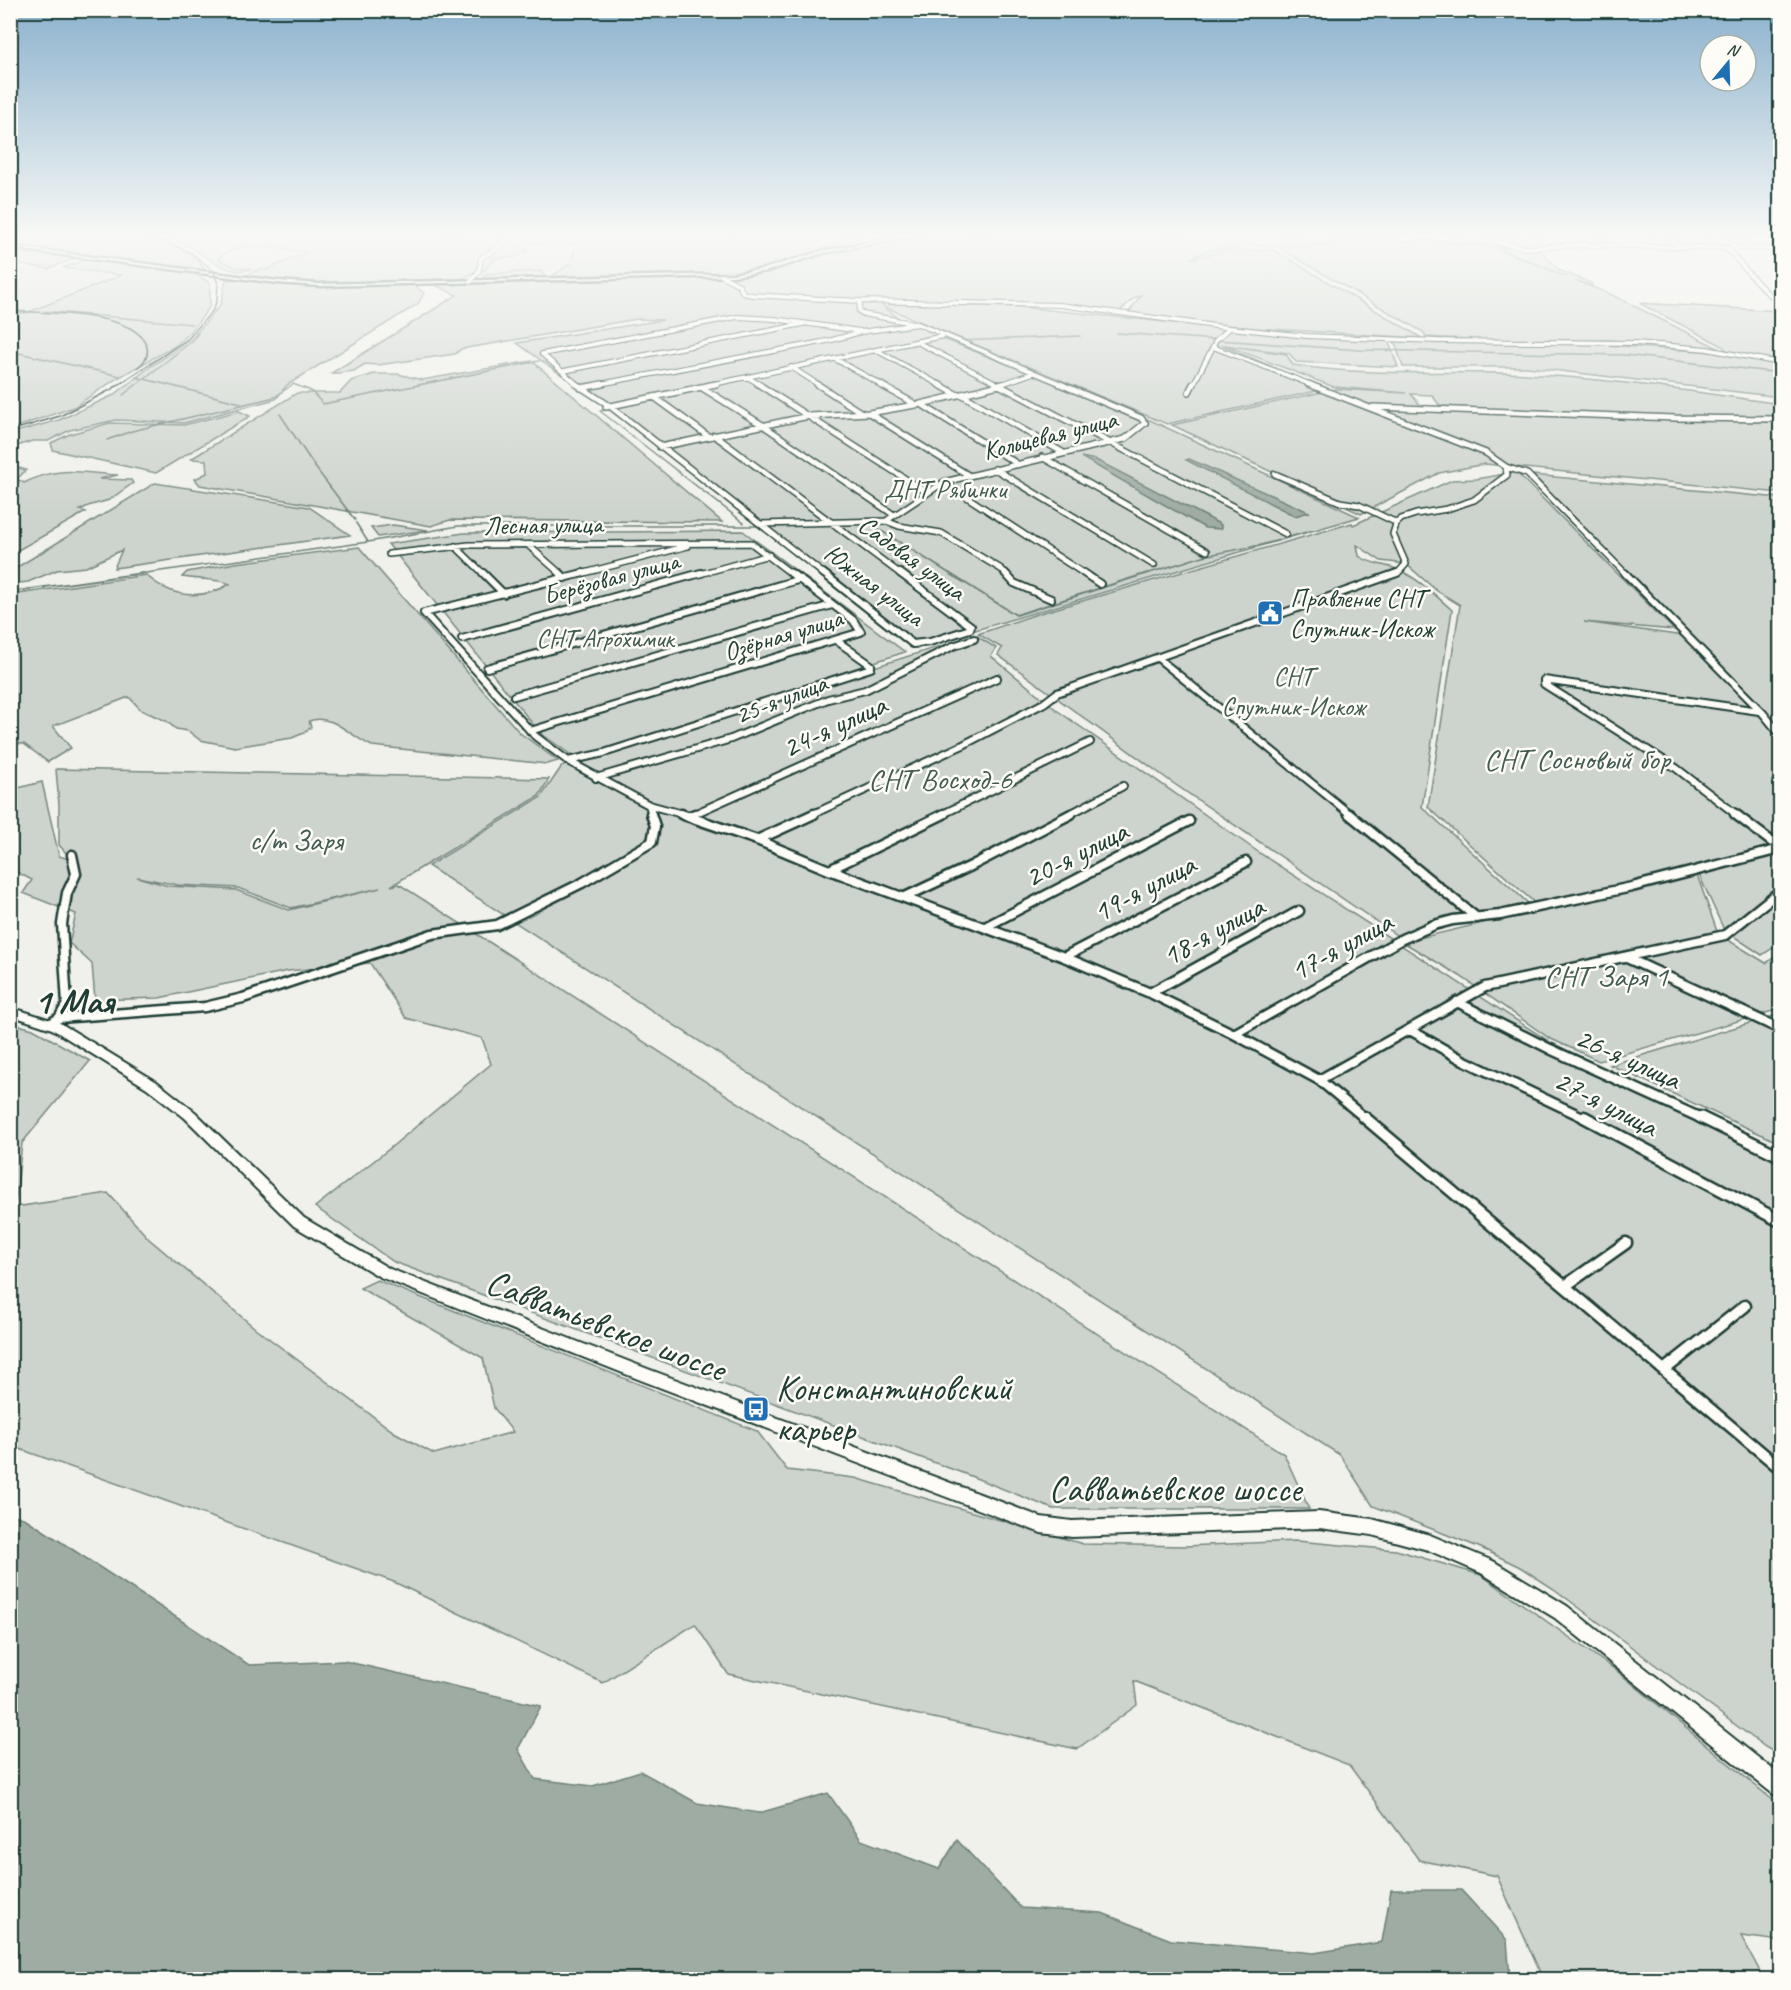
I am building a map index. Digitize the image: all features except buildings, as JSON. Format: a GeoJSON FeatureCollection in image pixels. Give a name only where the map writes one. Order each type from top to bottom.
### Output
{"type":"FeatureCollection","features":[{"type":"Feature","properties":{"kind":"main road","name":"Савватьевское шоссе"},"geometry":{"type":"LineString","coordinates":[[10,1011],[55,1020],[152,1085],[190,1115],[299,1222],[385,1272],[643,1374],[1041,1525],[1072,1529],[1319,1520],[1372,1527],[1430,1543],[1487,1567],[1552,1606],[1780,1786]]}},
{"type":"Feature","properties":{"kind":"street"},"geometry":{"type":"LineString","coordinates":[[679,328],[542,354],[581,388],[760,524],[886,521],[899,526],[941,533],[1001,569],[1014,583],[1051,599]]}},
{"type":"Feature","properties":{"kind":"street"},"geometry":{"type":"LineString","coordinates":[[564,371],[781,328]]}},
{"type":"Feature","properties":{"kind":"street"},"geometry":{"type":"LineString","coordinates":[[836,328],[861,332]]}},
{"type":"Feature","properties":{"kind":"street"},"geometry":{"type":"LineString","coordinates":[[581,388],[832,340],[861,332],[906,328]]}},
{"type":"Feature","properties":{"kind":"street","name":"Кольцевая улица"},"geometry":{"type":"LineString","coordinates":[[886,521],[944,482],[1062,452],[1112,443],[1135,434],[1143,427],[1144,421],[926,328]]}},
{"type":"Feature","properties":{"kind":"street"},"geometry":{"type":"LineString","coordinates":[[1189,392],[1216,340],[1230,328],[1307,336],[1437,341],[1646,344],[1707,349],[1780,363]]}},
{"type":"Feature","properties":{"kind":"street"},"geometry":{"type":"LineString","coordinates":[[608,407],[943,336]]}},
{"type":"Feature","properties":{"kind":"street"},"geometry":{"type":"LineString","coordinates":[[917,342],[1286,534]]}},
{"type":"Feature","properties":{"kind":"street"},"geometry":{"type":"LineString","coordinates":[[1213,347],[1317,388],[1334,392],[1360,405],[1486,453],[1506,467],[1527,474],[1762,712],[1780,735]]}},
{"type":"Feature","properties":{"kind":"street"},"geometry":{"type":"LineString","coordinates":[[876,350],[1062,452]]}},
{"type":"Feature","properties":{"kind":"street"},"geometry":{"type":"LineString","coordinates":[[836,359],[918,404],[1016,463]]}},
{"type":"Feature","properties":{"kind":"street"},"geometry":{"type":"LineString","coordinates":[[791,368],[968,475]]}},
{"type":"Feature","properties":{"kind":"street"},"geometry":{"type":"LineString","coordinates":[[660,447],[809,416],[866,413],[918,404],[1000,385],[1033,373]]}},
{"type":"Feature","properties":{"kind":"street"},"geometry":{"type":"LineString","coordinates":[[747,377],[926,492]]}},
{"type":"Feature","properties":{"kind":"street"},"geometry":{"type":"LineString","coordinates":[[701,387],[764,426],[894,515]]}},
{"type":"Feature","properties":{"kind":"street","name":"Садовая улица"},"geometry":{"type":"LineString","coordinates":[[654,397],[711,435],[971,626]]}},
{"type":"Feature","properties":{"kind":"street"},"geometry":{"type":"LineString","coordinates":[[1360,405],[1675,418],[1780,419]]}},
{"type":"Feature","properties":{"kind":"street"},"geometry":{"type":"LineString","coordinates":[[1042,457],[1207,551]]}},
{"type":"Feature","properties":{"kind":"street"},"geometry":{"type":"LineString","coordinates":[[757,840],[963,745],[1044,703],[1057,693],[1398,573],[1406,564],[1395,543],[1392,531],[1397,523],[1410,515],[1446,509],[1475,499],[1507,475],[1506,467]]}},
{"type":"Feature","properties":{"kind":"street"},"geometry":{"type":"LineString","coordinates":[[995,469],[1154,565]]}},
{"type":"Feature","properties":{"kind":"street"},"geometry":{"type":"LineString","coordinates":[[1275,474],[1340,502],[1359,505],[1397,523]]}},
{"type":"Feature","properties":{"kind":"street"},"geometry":{"type":"LineString","coordinates":[[944,482],[1100,584]]}},
{"type":"Feature","properties":{"kind":"street","name":"Южная улица"},"geometry":{"type":"LineString","coordinates":[[760,524],[913,644],[930,642],[970,629],[971,626]]}},
{"type":"Feature","properties":{"kind":"street"},"geometry":{"type":"LineString","coordinates":[[698,543],[424,613],[530,731],[568,761],[596,778],[649,805],[690,816],[757,840],[829,870],[1064,957],[1150,993],[1234,1034],[1319,1080],[1780,1468]]}},
{"type":"Feature","properties":{"kind":"street","name":"Лесная улица"},"geometry":{"type":"LineString","coordinates":[[389,554],[455,546],[698,543]]}},
{"type":"Feature","properties":{"kind":"street","name":"Озёрная улица"},"geometry":{"type":"LineString","coordinates":[[530,731],[861,632],[853,620],[770,555],[751,543],[698,543]]}},
{"type":"Feature","properties":{"kind":"street"},"geometry":{"type":"LineString","coordinates":[[532,545],[529,546],[565,578]]}},
{"type":"Feature","properties":{"kind":"street"},"geometry":{"type":"LineString","coordinates":[[455,546],[504,594]]}},
{"type":"Feature","properties":{"kind":"street","name":"Берёзовая улица"},"geometry":{"type":"LineString","coordinates":[[462,639],[770,555]]}},
{"type":"Feature","properties":{"kind":"street"},"geometry":{"type":"LineString","coordinates":[[487,668],[801,579]]}},
{"type":"Feature","properties":{"kind":"street"},"geometry":{"type":"LineString","coordinates":[[514,696],[832,605]]}},
{"type":"Feature","properties":{"kind":"street","name":"25-я улица"},"geometry":{"type":"LineString","coordinates":[[596,778],[732,739],[770,720],[828,699],[865,690],[952,646],[974,639]]}},
{"type":"Feature","properties":{"kind":"street"},"geometry":{"type":"LineString","coordinates":[[568,761],[604,753],[871,668],[871,665],[837,641]]}},
{"type":"Feature","properties":{"kind":"street"},"geometry":{"type":"LineString","coordinates":[[1159,658],[1477,918],[1632,887],[1780,849]]}},
{"type":"Feature","properties":{"kind":"street","name":"24-я улица"},"geometry":{"type":"LineString","coordinates":[[690,816],[997,678]]}},
{"type":"Feature","properties":{"kind":"street"},"geometry":{"type":"LineString","coordinates":[[1762,712],[1750,708],[1544,680],[1544,684],[1677,768],[1780,849]]}},
{"type":"Feature","properties":{"kind":"street"},"geometry":{"type":"LineString","coordinates":[[829,870],[1090,742]]}},
{"type":"Feature","properties":{"kind":"street"},"geometry":{"type":"LineString","coordinates":[[905,897],[971,866],[1123,786]]}},
{"type":"Feature","properties":{"kind":"street"},"geometry":{"type":"LineString","coordinates":[[55,1020],[205,1007],[243,998],[432,933],[497,925],[582,883],[652,842],[655,826],[649,805]]}},
{"type":"Feature","properties":{"kind":"street","name":"20-я улица"},"geometry":{"type":"LineString","coordinates":[[984,927],[1189,821]]}},
{"type":"Feature","properties":{"kind":"street"},"geometry":{"type":"LineString","coordinates":[[55,1020],[67,1004],[62,924],[67,893],[76,874],[72,855]]}},
{"type":"Feature","properties":{"kind":"street","name":"19-я улица"},"geometry":{"type":"LineString","coordinates":[[1064,957],[1246,862]]}},
{"type":"Feature","properties":{"kind":"street"},"geometry":{"type":"LineString","coordinates":[[1319,1080],[1485,987],[1725,935],[1780,891]]}},
{"type":"Feature","properties":{"kind":"street","name":"18-я улица"},"geometry":{"type":"LineString","coordinates":[[1150,993],[1299,911]]}},
{"type":"Feature","properties":{"kind":"street","name":"17-я улица"},"geometry":{"type":"LineString","coordinates":[[1234,1034],[1402,939],[1434,925],[1453,920],[1477,918]]}},
{"type":"Feature","properties":{"kind":"street"},"geometry":{"type":"LineString","coordinates":[[1625,957],[1780,1029]]}},
{"type":"Feature","properties":{"kind":"street","name":"26-я улица"},"geometry":{"type":"LineString","coordinates":[[1457,1002],[1550,1049],[1708,1120],[1780,1156]]}},
{"type":"Feature","properties":{"kind":"street","name":"27-я улица"},"geometry":{"type":"LineString","coordinates":[[1410,1030],[1461,1059],[1606,1129],[1780,1221]]}},
{"type":"Feature","properties":{"kind":"street"},"geometry":{"type":"LineString","coordinates":[[1565,1286],[1626,1243]]}},
{"type":"Feature","properties":{"kind":"street"},"geometry":{"type":"LineString","coordinates":[[1664,1370],[1745,1306]]}},
{"type":"Feature","properties":{"kind":"green space"},"geometry":{"type":"Polygon","coordinates":[[[11,328],[194,328],[175,346],[116,379],[74,407],[11,429],[11,328]]]}},
{"type":"Feature","properties":{"kind":"green space"},"geometry":{"type":"Polygon","coordinates":[[[201,328],[379,328],[287,385],[276,399],[184,423],[116,420],[70,430],[48,441],[32,441],[17,446],[12,433],[59,420],[114,395],[151,366],[190,341],[201,328]]]}},
{"type":"Feature","properties":{"kind":"green space","name":"ДНТ Рябинки"},"geometry":{"type":"Polygon","coordinates":[[[404,328],[585,328],[461,349],[455,354],[378,365],[365,364],[354,371],[330,374],[404,328]]]}},
{"type":"Feature","properties":{"kind":"green space","name":"ДНТ Рябинки"},"geometry":{"type":"Polygon","coordinates":[[[613,328],[927,328],[1152,421],[1359,517],[918,647],[606,407],[517,343],[613,328]]]}},
{"type":"Feature","properties":{"kind":"green space"},"geometry":{"type":"Polygon","coordinates":[[[935,328],[1221,328],[1299,336],[1388,340],[1398,367],[1296,362],[1289,353],[1221,345],[1325,389],[1167,424],[935,328]]]}},
{"type":"Feature","properties":{"kind":"green space","name":"ДНТ Рябинки"},"geometry":{"type":"Polygon","coordinates":[[[1253,328],[1405,328],[1422,338],[1253,328]]]}},
{"type":"Feature","properties":{"kind":"green space"},"geometry":{"type":"Polygon","coordinates":[[[1416,328],[1678,328],[1720,349],[1609,340],[1543,341],[1730,353],[1721,345],[1688,328],[1780,328],[1780,397],[1527,367],[1403,367],[1394,340],[1488,340],[1425,337],[1423,332],[1416,328]]]}},
{"type":"Feature","properties":{"kind":"green space"},"geometry":{"type":"Polygon","coordinates":[[[1225,345],[1286,354],[1293,365],[1322,369],[1558,376],[1653,386],[1780,404],[1780,421],[1684,419],[1440,406],[1432,395],[1411,394],[1422,407],[1601,417],[1780,422],[1780,493],[1485,464],[1439,473],[1361,514],[1172,425],[1336,389],[1406,393],[1334,387],[1225,345]]]}},
{"type":"Feature","properties":{"kind":"green space"},"geometry":{"type":"Polygon","coordinates":[[[532,361],[722,522],[450,520],[431,526],[200,485],[195,479],[207,473],[206,460],[191,459],[297,393],[340,393],[351,381],[374,374],[398,374],[422,380],[532,361]]]}},
{"type":"Feature","properties":{"kind":"green space"},"geometry":{"type":"Polygon","coordinates":[[[239,411],[250,416],[156,473],[53,450],[51,443],[70,434],[110,423],[184,425],[239,411]]]}},
{"type":"Feature","properties":{"kind":"green space"},"geometry":{"type":"Polygon","coordinates":[[[11,469],[26,470],[17,479],[24,483],[48,474],[70,472],[118,475],[99,479],[131,480],[133,483],[109,500],[80,510],[86,512],[11,554],[11,469]]]}},
{"type":"Feature","properties":{"kind":"green space"},"geometry":{"type":"Polygon","coordinates":[[[1516,472],[1674,630],[1584,622],[1684,636],[1780,737],[1780,943],[1762,955],[1724,930],[1697,870],[1538,906],[1428,807],[1460,605],[1437,591],[1406,564],[1381,561],[1357,545],[1359,556],[1368,561],[1394,568],[1413,578],[1452,610],[1422,807],[1529,904],[1402,939],[1170,781],[998,655],[1002,648],[978,634],[1037,614],[1352,523],[1353,525],[1452,480],[1476,479],[1516,472]]]}},
{"type":"Feature","properties":{"kind":"green space"},"geometry":{"type":"Polygon","coordinates":[[[1533,475],[1780,498],[1780,727],[1533,475]]]}},
{"type":"Feature","properties":{"kind":"green space"},"geometry":{"type":"Polygon","coordinates":[[[155,483],[309,507],[350,535],[114,568],[122,550],[86,567],[57,570],[28,582],[11,584],[11,571],[155,483]]]}},
{"type":"Feature","properties":{"kind":"green space"},"geometry":{"type":"Polygon","coordinates":[[[393,525],[428,530],[378,537],[371,528],[393,525]]]}},
{"type":"Feature","properties":{"kind":"green space","name":"СНТ Агрохимик"},"geometry":{"type":"Polygon","coordinates":[[[743,531],[905,652],[577,759],[540,733],[388,544],[464,533],[743,531]]]}},
{"type":"Feature","properties":{"kind":"green space"},"geometry":{"type":"Polygon","coordinates":[[[359,547],[520,733],[558,761],[547,764],[372,746],[334,723],[317,719],[309,721],[311,727],[304,733],[292,738],[235,747],[200,740],[188,731],[176,729],[166,721],[141,710],[129,697],[53,726],[71,748],[48,762],[24,744],[11,743],[11,595],[146,575],[156,583],[176,592],[197,595],[230,584],[182,577],[187,572],[235,563],[359,547]]]}},
{"type":"Feature","properties":{"kind":"green space","name":"СНТ Восход-6"},"geometry":{"type":"Polygon","coordinates":[[[975,635],[996,648],[991,656],[1058,711],[1261,854],[1550,1042],[1780,1153],[1780,1756],[1554,1589],[1520,1567],[1481,1548],[1373,1506],[1340,1455],[428,866],[541,797],[562,766],[975,635]]]}},
{"type":"Feature","properties":{"kind":"green space","name":"с/т Заря"},"geometry":{"type":"Polygon","coordinates":[[[56,769],[549,779],[539,796],[391,886],[399,884],[1284,1454],[1309,1509],[1053,1509],[973,1477],[394,1262],[315,1207],[491,1064],[482,1038],[406,1018],[370,963],[288,971],[159,998],[95,1000],[92,964],[69,943],[76,914],[23,893],[32,880],[11,869],[10,790],[42,782],[59,856],[72,860],[59,845],[56,769]],[[137,877],[169,886],[236,890],[289,910],[380,888],[291,908],[238,888],[178,885],[137,877]]]}},
{"type":"Feature","properties":{"kind":"green space","name":"СНТ Заря 1"},"geometry":{"type":"Polygon","coordinates":[[[1696,872],[1718,934],[1766,963],[1780,953],[1780,1009],[1599,1061],[1549,1038],[1460,976],[1403,942],[1696,872]]]}},
{"type":"Feature","properties":{"kind":"green space"},"geometry":{"type":"Polygon","coordinates":[[[1780,1014],[1780,1143],[1610,1065],[1780,1014]]]}},
{"type":"Feature","properties":{"kind":"green space"},"geometry":{"type":"Polygon","coordinates":[[[11,1023],[33,1029],[90,1061],[22,1143],[15,1207],[108,1193],[149,1239],[255,1328],[394,1432],[434,1454],[513,1432],[494,1408],[483,1358],[360,1288],[377,1280],[757,1431],[787,1470],[855,1478],[1083,1544],[1185,1546],[1297,1541],[1396,1550],[1481,1575],[1617,1671],[1780,1806],[1780,1941],[1741,1936],[1764,1979],[1543,1979],[1497,1876],[1419,1860],[1349,1765],[1134,1681],[1137,1705],[1077,1749],[728,1674],[695,1624],[603,1683],[394,1582],[11,1446],[11,1023]]]}},
{"type":"Feature","properties":{"kind":"shaded area"},"geometry":{"type":"Polygon","coordinates":[[[1081,457],[1096,460],[1207,517],[1221,525],[1221,529],[1205,528],[1081,457]]]}},
{"type":"Feature","properties":{"kind":"shaded area"},"geometry":{"type":"Polygon","coordinates":[[[1189,459],[1309,512],[1295,516],[1186,460],[1189,459]]]}},
{"type":"Feature","properties":{"kind":"shaded area"},"geometry":{"type":"Polygon","coordinates":[[[11,1514],[26,1519],[249,1665],[344,1661],[541,1706],[518,1749],[535,1779],[593,1786],[640,1771],[697,1803],[759,1813],[828,1793],[861,1840],[939,1869],[957,1840],[1021,1908],[1102,1913],[1171,1940],[1314,1953],[1382,1942],[1391,1890],[1461,1890],[1507,1940],[1510,1979],[11,1979],[11,1863],[17,1852],[10,1802],[11,1514]]]}},
{"type":"Feature","properties":{"kind":"waterway"},"geometry":{"type":"LineString","coordinates":[[144,379],[191,342],[198,333]]}},
{"type":"Feature","properties":{"kind":"waterway"},"geometry":{"type":"LineString","coordinates":[[1117,333],[1360,350],[1625,355],[1780,373]]}},
{"type":"Feature","properties":{"kind":"waterway"},"geometry":{"type":"LineString","coordinates":[[961,341],[1080,336]]}},
{"type":"Feature","properties":{"kind":"waterway"},"geometry":{"type":"LineString","coordinates":[[923,342],[941,338],[1027,372]]}},
{"type":"Feature","properties":{"kind":"waterway"},"geometry":{"type":"LineString","coordinates":[[902,347],[917,344]]}},
{"type":"Feature","properties":{"kind":"waterway"},"geometry":{"type":"LineString","coordinates":[[10,351],[120,376]]}},
{"type":"Feature","properties":{"kind":"waterway"},"geometry":{"type":"LineString","coordinates":[[107,440],[132,431],[275,397],[293,384],[311,391],[323,404],[539,361]]}},
{"type":"Feature","properties":{"kind":"waterway"},"geometry":{"type":"LineString","coordinates":[[1033,375],[1059,386]]}},
{"type":"Feature","properties":{"kind":"waterway"},"geometry":{"type":"LineString","coordinates":[[136,377],[144,379]]}},
{"type":"Feature","properties":{"kind":"waterway"},"geometry":{"type":"LineString","coordinates":[[123,395],[144,379]]}},
{"type":"Feature","properties":{"kind":"waterway"},"geometry":{"type":"LineString","coordinates":[[144,379],[241,403]]}},
{"type":"Feature","properties":{"kind":"waterway"},"geometry":{"type":"LineString","coordinates":[[611,409],[600,411],[744,523]]}},
{"type":"Feature","properties":{"kind":"waterway"},"geometry":{"type":"LineString","coordinates":[[280,414],[315,467],[355,520]]}},
{"type":"Feature","properties":{"kind":"waterway"},"geometry":{"type":"LineString","coordinates":[[867,522],[952,575]]}},
{"type":"Feature","properties":{"kind":"waterway"},"geometry":{"type":"LineString","coordinates":[[356,523],[368,542]]}},
{"type":"Feature","properties":{"kind":"waterway"},"geometry":{"type":"LineString","coordinates":[[368,542],[458,526],[758,526]]}},
{"type":"Feature","properties":{"kind":"waterway"},"geometry":{"type":"LineString","coordinates":[[1143,575],[1203,556],[1261,545],[1310,531]]}},
{"type":"Feature","properties":{"kind":"waterway"},"geometry":{"type":"LineString","coordinates":[[132,575],[368,542]]}},
{"type":"Feature","properties":{"kind":"waterway"},"geometry":{"type":"LineString","coordinates":[[10,592],[143,573]]}},
{"type":"Feature","properties":{"kind":"waterway"},"geometry":{"type":"LineString","coordinates":[[949,573],[1016,615],[1148,573]]}},
{"type":"Feature","properties":{"kind":"railway"},"geometry":{"type":"LineString","coordinates":[[129,328],[138,333],[146,344],[146,358],[137,368]]}},
{"type":"Feature","properties":{"kind":"railway"},"geometry":{"type":"LineString","coordinates":[[10,431],[60,416],[112,389],[188,339],[198,328]]}},
{"type":"Feature","properties":{"kind":"place","name":"Правление СНТ Спутник-Искож"},"geometry":{"type":"Point","coordinates":[1270,613]}},
{"type":"Feature","properties":{"kind":"place","name":"Константиновский карьер"},"geometry":{"type":"Point","coordinates":[756,1409]}},
{"type":"Feature","properties":{"kind":"district","name":"1 Мая"},"geometry":{"type":"Point","coordinates":[74,1001]}},
{"type":"Feature","properties":{"kind":"park label","name":"СНТ Спутник-Искож"},"geometry":{"type":"Point","coordinates":[1293,691]}},
{"type":"Feature","properties":{"kind":"park label","name":"СНТ Сосновый бор"},"geometry":{"type":"Point","coordinates":[1577,759]}}]}
